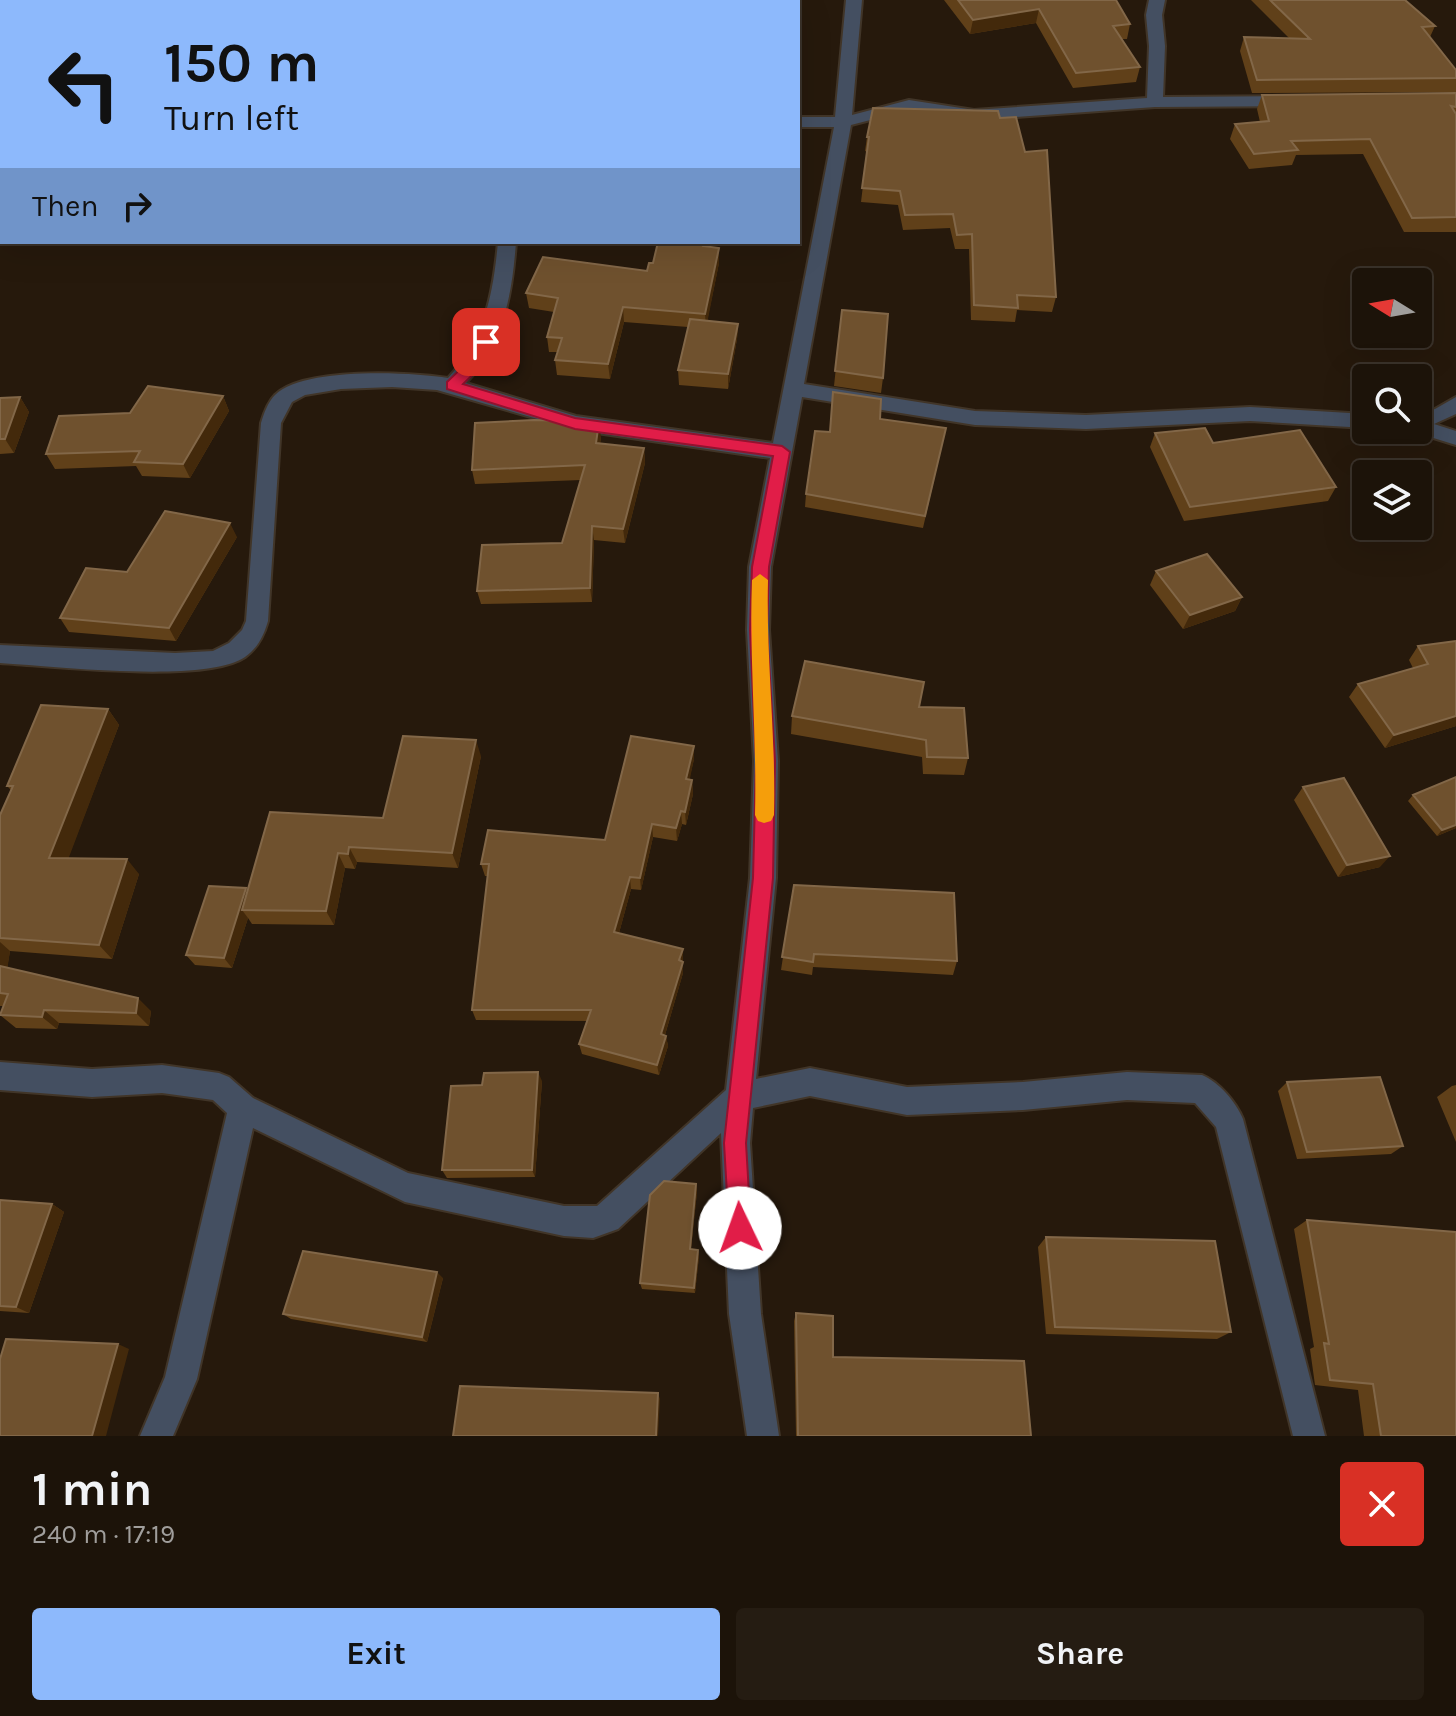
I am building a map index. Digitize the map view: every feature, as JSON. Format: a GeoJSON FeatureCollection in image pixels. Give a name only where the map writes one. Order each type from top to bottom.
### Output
{"type":"FeatureCollection","features":[{"type":"Feature","properties":{"kind":"street"},"geometry":{"type":"LineString","coordinates":[[763,1436],[745,1314],[735,1143],[763,878],[766,761],[758,630],[760,567],[843,122],[854,0]]}},
{"type":"Feature","properties":{"kind":"street"},"geometry":{"type":"LineString","coordinates":[[1155,102],[1157,46],[1154,15],[1157,0]]}},
{"type":"Feature","properties":{"kind":"street"},"geometry":{"type":"LineString","coordinates":[[800,122],[843,122],[909,105],[974,115],[1155,102],[1312,101]]}},
{"type":"Feature","properties":{"kind":"street"},"geometry":{"type":"LineString","coordinates":[[452,386],[477,361],[495,324],[507,244]]}},
{"type":"Feature","properties":{"kind":"street"},"geometry":{"type":"LineString","coordinates":[[0,654],[175,662],[215,660],[237,650],[252,635],[257,621],[271,423],[275,408],[287,395],[311,386],[361,381],[428,382],[452,386],[575,423],[782,452]]}},
{"type":"Feature","properties":{"kind":"street"},"geometry":{"type":"LineString","coordinates":[[794,389],[975,418],[1086,422],[1250,414],[1352,420]]}},
{"type":"Feature","properties":{"kind":"street"},"geometry":{"type":"LineString","coordinates":[[1432,418],[1456,404]]}},
{"type":"Feature","properties":{"kind":"street"},"geometry":{"type":"LineString","coordinates":[[1432,429],[1456,438]]}},
{"type":"Feature","properties":{"kind":"street"},"geometry":{"type":"LineString","coordinates":[[0,1076],[92,1083],[162,1079],[219,1087],[243,1108],[405,1187],[564,1221],[593,1223],[607,1218],[740,1097],[810,1082],[907,1101],[1127,1086],[1202,1089],[1229,1119],[1309,1436]]}},
{"type":"Feature","properties":{"kind":"street"},"geometry":{"type":"LineString","coordinates":[[156,1436],[181,1379],[243,1108]]}},
{"type":"Feature","properties":{"kind":"building"},"geometry":{"type":"Polygon","coordinates":[[[958,0],[1116,0],[1130,24],[1113,26],[1140,67],[1076,73],[1039,9],[973,20],[958,0]]]}},
{"type":"Feature","properties":{"kind":"building"},"geometry":{"type":"Polygon","coordinates":[[[1270,0],[1405,0],[1435,26],[1422,27],[1456,70],[1456,78],[1257,80],[1244,37],[1310,39],[1270,0]]]}},
{"type":"Feature","properties":{"kind":"building"},"geometry":{"type":"Polygon","coordinates":[[[1456,93],[1456,107],[1451,106],[1456,114],[1456,217],[1412,218],[1370,139],[1291,141],[1298,150],[1254,154],[1235,124],[1269,121],[1262,95],[1456,93]]]}},
{"type":"Feature","properties":{"kind":"building"},"geometry":{"type":"Polygon","coordinates":[[[873,108],[998,111],[1000,118],[1016,117],[1025,152],[1047,150],[1056,297],[1017,295],[1018,308],[974,305],[972,234],[957,235],[953,214],[905,215],[900,191],[862,188],[873,108]]]}},
{"type":"Feature","properties":{"kind":"building"},"geometry":{"type":"Polygon","coordinates":[[[658,244],[704,244],[719,248],[705,314],[623,307],[608,364],[555,360],[562,338],[547,337],[558,298],[526,293],[543,257],[647,271],[649,263],[653,263],[658,244]]]}},
{"type":"Feature","properties":{"kind":"building"},"geometry":{"type":"Polygon","coordinates":[[[842,310],[888,314],[883,378],[835,371],[842,310]]]}},
{"type":"Feature","properties":{"kind":"building"},"geometry":{"type":"Polygon","coordinates":[[[690,319],[738,324],[728,374],[678,370],[690,319]]]}},
{"type":"Feature","properties":{"kind":"building"},"geometry":{"type":"Polygon","coordinates":[[[148,386],[223,396],[183,464],[134,462],[140,451],[46,454],[59,416],[130,413],[148,386]]]}},
{"type":"Feature","properties":{"kind":"building"},"geometry":{"type":"Polygon","coordinates":[[[833,392],[881,399],[880,419],[946,428],[925,516],[806,494],[815,431],[830,432],[833,392]]]}},
{"type":"Feature","properties":{"kind":"building"},"geometry":{"type":"Polygon","coordinates":[[[20,397],[5,439],[0,439],[0,398],[20,397]]]}},
{"type":"Feature","properties":{"kind":"building"},"geometry":{"type":"Polygon","coordinates":[[[534,420],[599,422],[596,443],[644,448],[623,529],[592,526],[590,588],[477,591],[482,545],[562,543],[585,465],[472,470],[475,423],[534,420]]]}},
{"type":"Feature","properties":{"kind":"building"},"geometry":{"type":"Polygon","coordinates":[[[1205,428],[1213,443],[1300,430],[1336,487],[1190,507],[1155,433],[1205,428]]]}},
{"type":"Feature","properties":{"kind":"building"},"geometry":{"type":"Polygon","coordinates":[[[165,511],[230,523],[169,628],[60,618],[86,568],[127,572],[165,511]]]}},
{"type":"Feature","properties":{"kind":"building"},"geometry":{"type":"Polygon","coordinates":[[[1207,554],[1242,597],[1190,615],[1156,571],[1207,554]]]}},
{"type":"Feature","properties":{"kind":"building"},"geometry":{"type":"Polygon","coordinates":[[[1456,641],[1456,716],[1394,735],[1358,684],[1428,664],[1418,646],[1456,641]]]}},
{"type":"Feature","properties":{"kind":"building"},"geometry":{"type":"Polygon","coordinates":[[[805,661],[924,682],[919,707],[964,708],[968,758],[927,757],[926,740],[792,716],[805,661]]]}},
{"type":"Feature","properties":{"kind":"building"},"geometry":{"type":"Polygon","coordinates":[[[41,705],[108,709],[49,858],[127,859],[99,945],[0,938],[0,815],[13,786],[7,786],[41,705]]]}},
{"type":"Feature","properties":{"kind":"building"},"geometry":{"type":"Polygon","coordinates":[[[403,736],[476,740],[452,853],[349,847],[348,854],[338,853],[326,911],[242,910],[270,812],[383,818],[403,736]]]}},
{"type":"Feature","properties":{"kind":"building"},"geometry":{"type":"Polygon","coordinates":[[[631,736],[694,746],[686,779],[692,780],[685,812],[681,811],[676,828],[652,824],[640,878],[630,877],[614,932],[683,949],[679,960],[683,962],[661,1034],[666,1036],[657,1065],[579,1044],[591,1010],[472,1010],[489,864],[481,864],[488,830],[605,840],[631,736]]]}},
{"type":"Feature","properties":{"kind":"building"},"geometry":{"type":"Polygon","coordinates":[[[1456,777],[1456,825],[1442,830],[1413,795],[1456,777]]]}},
{"type":"Feature","properties":{"kind":"building"},"geometry":{"type":"Polygon","coordinates":[[[1344,778],[1390,856],[1347,865],[1303,787],[1344,778]]]}},
{"type":"Feature","properties":{"kind":"building"},"geometry":{"type":"Polygon","coordinates":[[[794,885],[954,893],[957,961],[814,954],[813,962],[782,957],[794,885]]]}},
{"type":"Feature","properties":{"kind":"building"},"geometry":{"type":"Polygon","coordinates":[[[209,886],[246,888],[224,958],[186,955],[209,886]]]}},
{"type":"Feature","properties":{"kind":"building"},"geometry":{"type":"Polygon","coordinates":[[[0,966],[138,998],[136,1013],[44,1010],[42,1017],[0,1015],[8,994],[0,993],[0,966]]]}},
{"type":"Feature","properties":{"kind":"building"},"geometry":{"type":"Polygon","coordinates":[[[538,1072],[532,1170],[442,1170],[451,1086],[482,1085],[484,1073],[538,1072]]]}},
{"type":"Feature","properties":{"kind":"building"},"geometry":{"type":"Polygon","coordinates":[[[1380,1077],[1403,1146],[1307,1152],[1287,1082],[1380,1077]]]}},
{"type":"Feature","properties":{"kind":"building"},"geometry":{"type":"Polygon","coordinates":[[[664,1181],[696,1184],[690,1249],[698,1250],[694,1288],[640,1283],[650,1195],[664,1181]]]}},
{"type":"Feature","properties":{"kind":"building"},"geometry":{"type":"Polygon","coordinates":[[[0,1200],[52,1204],[16,1307],[0,1306],[0,1200]]]}},
{"type":"Feature","properties":{"kind":"building"},"geometry":{"type":"Polygon","coordinates":[[[1307,1220],[1456,1232],[1456,1436],[1381,1436],[1373,1384],[1330,1380],[1324,1343],[1329,1344],[1307,1220]]]}},
{"type":"Feature","properties":{"kind":"building"},"geometry":{"type":"Polygon","coordinates":[[[1046,1237],[1215,1241],[1231,1332],[1055,1327],[1046,1237]]]}},
{"type":"Feature","properties":{"kind":"building"},"geometry":{"type":"Polygon","coordinates":[[[303,1251],[437,1272],[422,1337],[283,1314],[303,1251]]]}},
{"type":"Feature","properties":{"kind":"building"},"geometry":{"type":"Polygon","coordinates":[[[796,1313],[833,1316],[833,1357],[1024,1361],[1031,1436],[798,1436],[796,1313]]]}},
{"type":"Feature","properties":{"kind":"building"},"geometry":{"type":"Polygon","coordinates":[[[6,1339],[118,1344],[92,1436],[0,1436],[0,1359],[6,1339]]]}},
{"type":"Feature","properties":{"kind":"building"},"geometry":{"type":"Polygon","coordinates":[[[460,1386],[658,1393],[656,1436],[453,1436],[460,1386]]]}},
{"type":"Feature","properties":{"kind":"slow traffic"},"geometry":{"type":"LineString","coordinates":[[760,580],[758,630],[766,761],[764,815]]}},
{"type":"Feature","properties":{"kind":"route"},"geometry":{"type":"LineString","coordinates":[[486,342],[477,361],[452,386],[575,423],[782,452],[760,567],[758,630],[766,761],[763,878],[735,1143],[740,1228]]}}]}
